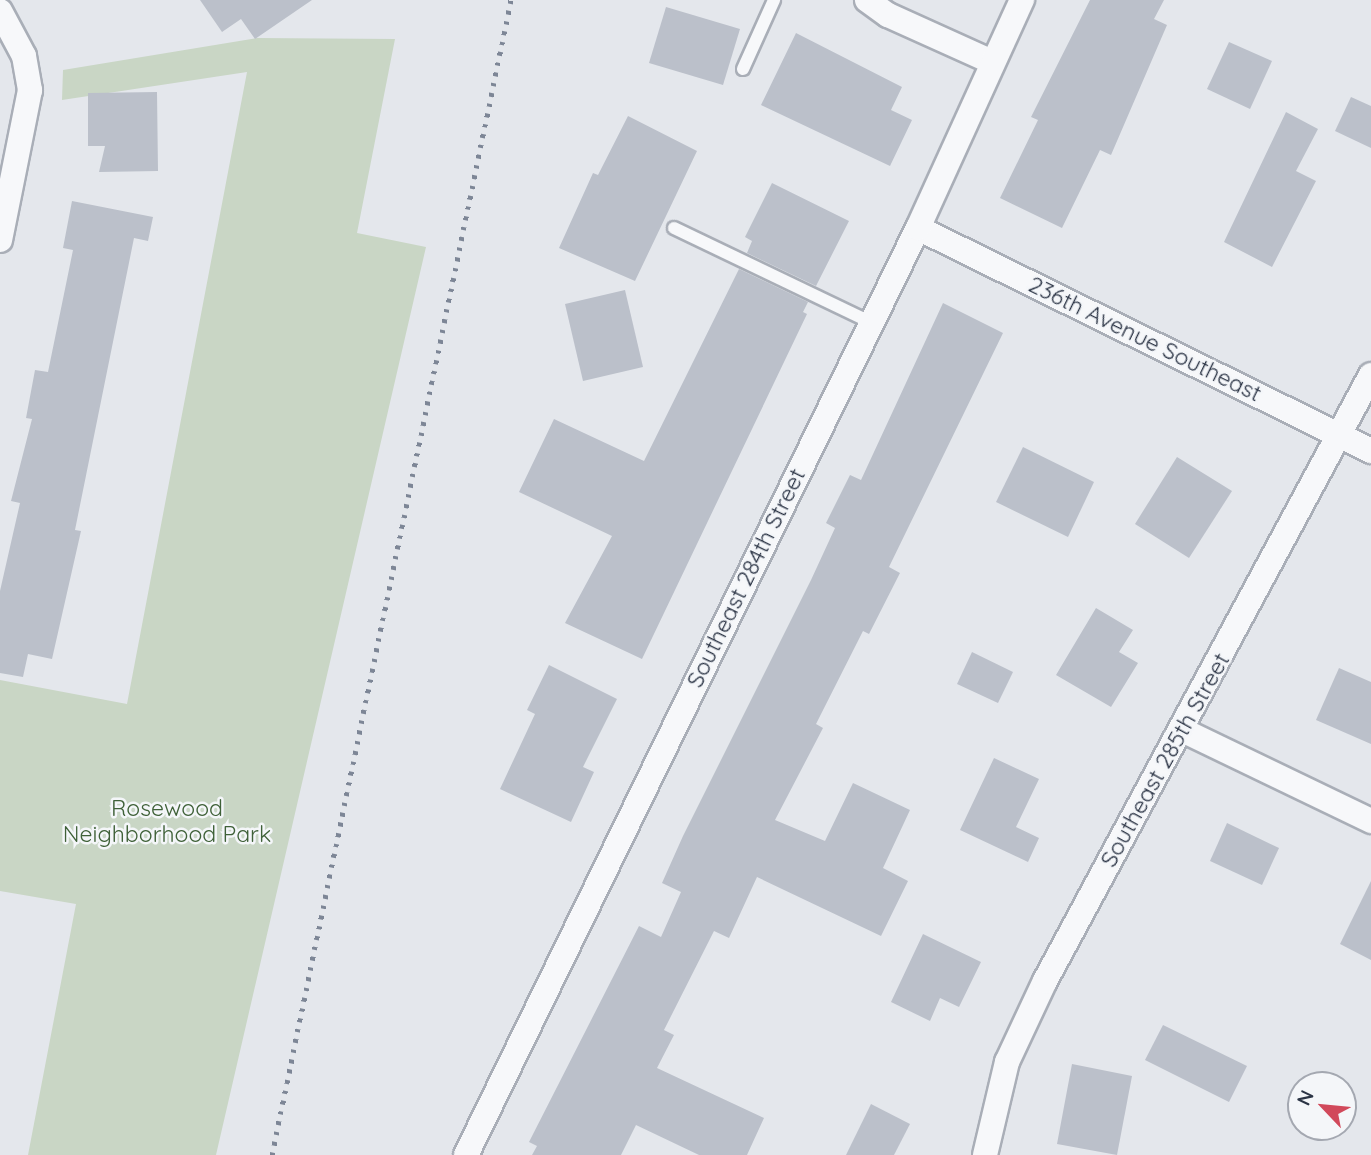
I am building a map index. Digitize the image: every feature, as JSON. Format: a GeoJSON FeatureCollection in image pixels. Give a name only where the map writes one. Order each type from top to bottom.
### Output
{"type":"FeatureCollection","features":[{"type":"Feature","properties":{"kind":"street"},"geometry":{"type":"LineString","coordinates":[[867,0],[888,15],[992,62]]}},
{"type":"Feature","properties":{"kind":"street","name":"Southeast 284th Street"},"geometry":{"type":"LineString","coordinates":[[466,1155],[918,228],[1021,0]]}},
{"type":"Feature","properties":{"kind":"street"},"geometry":{"type":"LineString","coordinates":[[0,11],[24,56],[30,90],[0,240]]}},
{"type":"Feature","properties":{"kind":"street","name":"236th Avenue Southeast"},"geometry":{"type":"LineString","coordinates":[[918,228],[1371,450]]}},
{"type":"Feature","properties":{"kind":"street","name":"Southeast 285th Street"},"geometry":{"type":"LineString","coordinates":[[985,1155],[1007,1062],[1045,981],[1342,436],[1371,375]]}},
{"type":"Feature","properties":{"kind":"street"},"geometry":{"type":"LineString","coordinates":[[1182,730],[1371,821]]}},
{"type":"Feature","properties":{"kind":"lane"},"geometry":{"type":"LineString","coordinates":[[743,69],[774,0]]}},
{"type":"Feature","properties":{"kind":"lane"},"geometry":{"type":"LineString","coordinates":[[674,228],[870,322]]}},
{"type":"Feature","properties":{"kind":"green space","name":"Rosewood Neighborhood Park"},"geometry":{"type":"Polygon","coordinates":[[[257,38],[395,39],[357,233],[426,247],[216,1155],[28,1155],[76,904],[0,891],[0,680],[127,704],[247,72],[62,100],[63,70],[257,38]]]}},
{"type":"Feature","properties":{"kind":"building"},"geometry":{"type":"Polygon","coordinates":[[[200,0],[312,0],[255,39],[241,19],[222,32],[200,0]]]}},
{"type":"Feature","properties":{"kind":"building"},"geometry":{"type":"Polygon","coordinates":[[[1090,0],[1164,0],[1154,19],[1167,25],[1111,155],[1100,150],[1062,228],[1000,198],[1038,120],[1031,117],[1090,0]]]}},
{"type":"Feature","properties":{"kind":"building"},"geometry":{"type":"Polygon","coordinates":[[[666,7],[740,29],[723,85],[649,63],[666,7]]]}},
{"type":"Feature","properties":{"kind":"building"},"geometry":{"type":"Polygon","coordinates":[[[796,33],[902,87],[891,110],[912,120],[890,166],[761,105],[796,33]]]}},
{"type":"Feature","properties":{"kind":"building"},"geometry":{"type":"Polygon","coordinates":[[[1229,42],[1272,61],[1250,109],[1207,89],[1229,42]]]}},
{"type":"Feature","properties":{"kind":"building"},"geometry":{"type":"Polygon","coordinates":[[[157,92],[158,171],[99,172],[105,146],[88,146],[88,93],[157,92]]]}},
{"type":"Feature","properties":{"kind":"building"},"geometry":{"type":"Polygon","coordinates":[[[1351,97],[1371,106],[1371,148],[1335,131],[1351,97]]]}},
{"type":"Feature","properties":{"kind":"building"},"geometry":{"type":"Polygon","coordinates":[[[1286,112],[1318,129],[1296,171],[1316,181],[1272,267],[1224,242],[1286,112]]]}},
{"type":"Feature","properties":{"kind":"building"},"geometry":{"type":"Polygon","coordinates":[[[628,116],[697,151],[635,281],[559,248],[593,173],[598,175],[628,116]]]}},
{"type":"Feature","properties":{"kind":"building"},"geometry":{"type":"Polygon","coordinates":[[[772,183],[849,221],[816,286],[747,253],[752,241],[745,237],[772,183]]]}},
{"type":"Feature","properties":{"kind":"building"},"geometry":{"type":"Polygon","coordinates":[[[72,201],[153,217],[148,241],[134,238],[75,530],[81,531],[52,659],[28,654],[23,677],[0,673],[0,591],[20,503],[11,501],[32,419],[26,418],[35,370],[48,372],[73,250],[63,248],[72,201]]]}},
{"type":"Feature","properties":{"kind":"building"},"geometry":{"type":"Polygon","coordinates":[[[739,269],[808,302],[803,312],[807,314],[642,659],[565,623],[612,536],[519,492],[554,419],[644,461],[739,269]]]}},
{"type":"Feature","properties":{"kind":"building"},"geometry":{"type":"Polygon","coordinates":[[[625,290],[643,367],[583,381],[565,304],[625,290]]]}},
{"type":"Feature","properties":{"kind":"building"},"geometry":{"type":"Polygon","coordinates":[[[943,303],[1003,333],[889,567],[900,573],[869,634],[863,631],[816,724],[823,728],[775,820],[825,841],[853,783],[910,810],[883,868],[908,881],[881,936],[757,877],[729,938],[714,931],[664,1030],[674,1035],[657,1068],[764,1118],[747,1155],[699,1155],[636,1125],[621,1155],[532,1155],[537,1146],[529,1142],[639,926],[661,937],[681,892],[662,883],[835,528],[826,523],[850,475],[861,480],[943,303]]]}},
{"type":"Feature","properties":{"kind":"building"},"geometry":{"type":"Polygon","coordinates":[[[1023,447],[1094,482],[1068,537],[996,502],[1023,447]]]}},
{"type":"Feature","properties":{"kind":"building"},"geometry":{"type":"Polygon","coordinates":[[[1177,457],[1232,491],[1189,558],[1135,524],[1177,457]]]}},
{"type":"Feature","properties":{"kind":"building"},"geometry":{"type":"Polygon","coordinates":[[[1096,608],[1133,630],[1119,652],[1138,663],[1111,707],[1056,675],[1096,608]]]}},
{"type":"Feature","properties":{"kind":"building"},"geometry":{"type":"Polygon","coordinates":[[[972,652],[1013,672],[998,703],[957,684],[972,652]]]}},
{"type":"Feature","properties":{"kind":"building"},"geometry":{"type":"Polygon","coordinates":[[[549,665],[617,699],[583,767],[594,772],[571,822],[500,789],[535,714],[527,710],[549,665]]]}},
{"type":"Feature","properties":{"kind":"building"},"geometry":{"type":"Polygon","coordinates":[[[1339,668],[1371,682],[1371,744],[1316,720],[1339,668]]]}},
{"type":"Feature","properties":{"kind":"building"},"geometry":{"type":"Polygon","coordinates":[[[994,758],[1039,779],[1016,827],[1039,838],[1028,862],[960,830],[994,758]]]}},
{"type":"Feature","properties":{"kind":"building"},"geometry":{"type":"Polygon","coordinates":[[[1227,823],[1279,848],[1262,885],[1210,861],[1227,823]]]}},
{"type":"Feature","properties":{"kind":"building"},"geometry":{"type":"Polygon","coordinates":[[[1371,881],[1371,960],[1340,944],[1371,881]]]}},
{"type":"Feature","properties":{"kind":"building"},"geometry":{"type":"Polygon","coordinates":[[[923,934],[981,962],[959,1007],[940,998],[930,1021],[891,1002],[923,934]]]}},
{"type":"Feature","properties":{"kind":"building"},"geometry":{"type":"Polygon","coordinates":[[[1163,1025],[1247,1066],[1229,1102],[1145,1060],[1163,1025]]]}},
{"type":"Feature","properties":{"kind":"building"},"geometry":{"type":"Polygon","coordinates":[[[1072,1064],[1132,1076],[1117,1155],[1057,1144],[1072,1064]]]}},
{"type":"Feature","properties":{"kind":"building"},"geometry":{"type":"Polygon","coordinates":[[[871,1104],[910,1124],[894,1155],[846,1155],[871,1104]]]}},
{"type":"Feature","properties":{"kind":"railway"},"geometry":{"type":"LineString","coordinates":[[272,1155],[511,0]]}}]}
